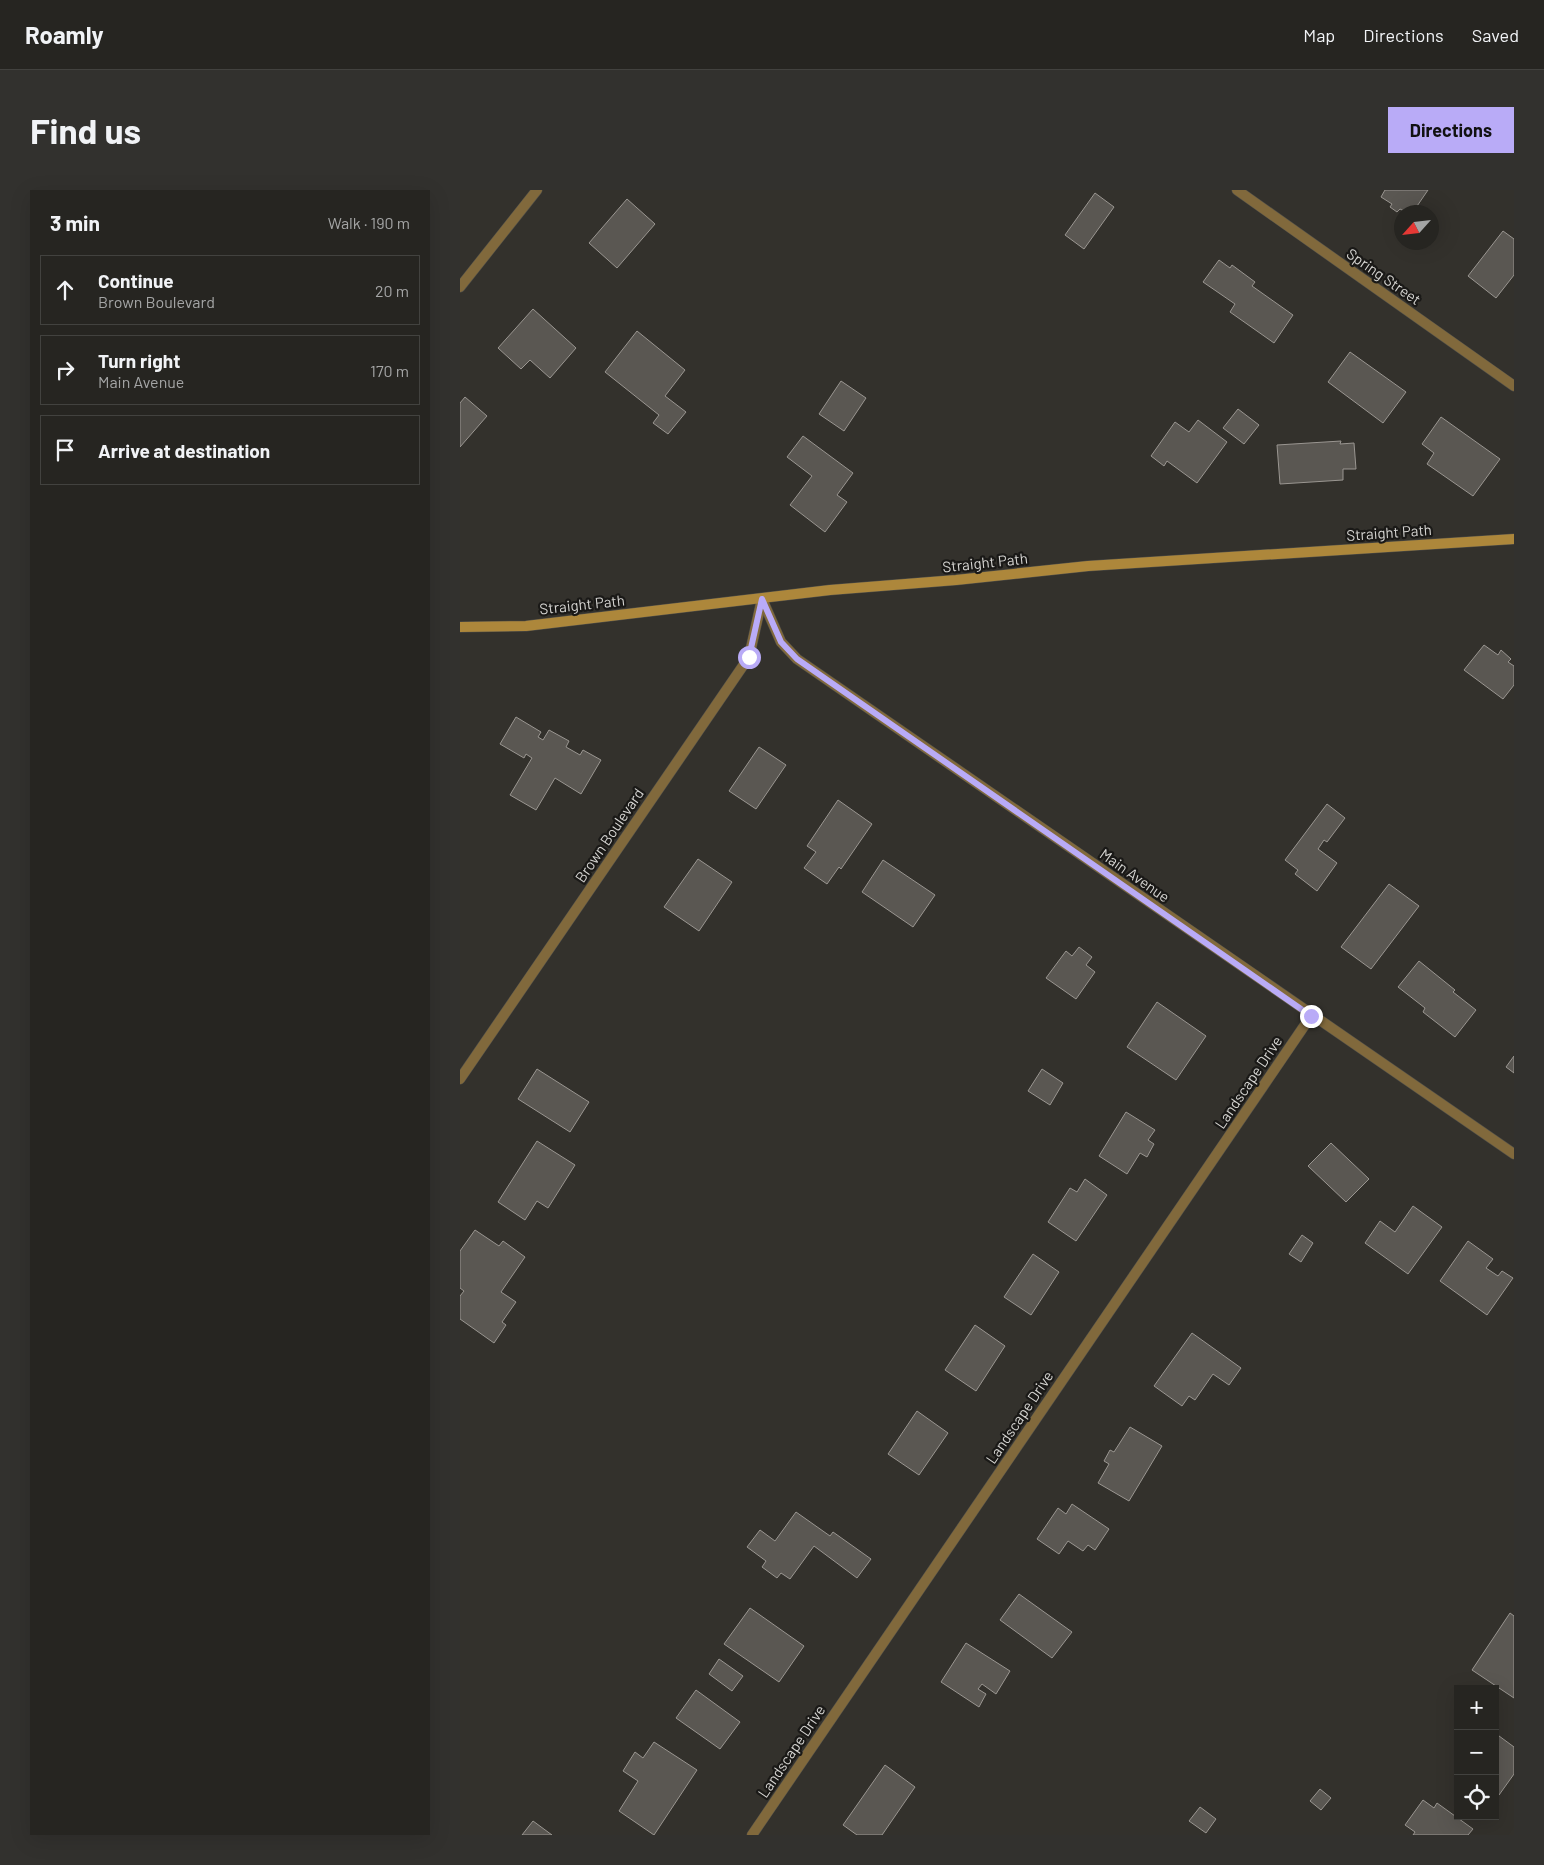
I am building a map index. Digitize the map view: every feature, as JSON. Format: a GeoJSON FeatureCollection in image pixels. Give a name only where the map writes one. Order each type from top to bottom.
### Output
{"type":"FeatureCollection","features":[{"type":"Feature","properties":{"kind":"main road","name":"Straight Path"},"geometry":{"type":"LineString","coordinates":[[460,627],[526,626],[830,590],[956,580],[1088,566],[1514,539]]}},
{"type":"Feature","properties":{"kind":"street"},"geometry":{"type":"LineString","coordinates":[[460,287],[537,190]]}},
{"type":"Feature","properties":{"kind":"street","name":"Spring Street"},"geometry":{"type":"LineString","coordinates":[[1237,190],[1514,386]]}},
{"type":"Feature","properties":{"kind":"street","name":"Main Avenue"},"geometry":{"type":"LineString","coordinates":[[762,599],[781,642],[797,659],[1311,1016],[1514,1154]]}},
{"type":"Feature","properties":{"kind":"street","name":"Brown Boulevard"},"geometry":{"type":"LineString","coordinates":[[460,1079],[749,657],[762,599]]}},
{"type":"Feature","properties":{"kind":"street","name":"Landscape Drive"},"geometry":{"type":"LineString","coordinates":[[752,1835],[1311,1016]]}},
{"type":"Feature","properties":{"kind":"building"},"geometry":{"type":"Polygon","coordinates":[[[1385,190],[1428,190],[1418,205],[1394,205],[1394,210],[1390,207],[1392,204],[1381,197],[1385,190]]]}},
{"type":"Feature","properties":{"kind":"building"},"geometry":{"type":"Polygon","coordinates":[[[1095,193],[1114,207],[1084,249],[1065,235],[1095,193]]]}},
{"type":"Feature","properties":{"kind":"building"},"geometry":{"type":"Polygon","coordinates":[[[627,199],[655,224],[617,268],[589,243],[627,199]]]}},
{"type":"Feature","properties":{"kind":"building"},"geometry":{"type":"Polygon","coordinates":[[[1503,231],[1514,239],[1514,275],[1496,298],[1468,276],[1503,231]]]}},
{"type":"Feature","properties":{"kind":"building"},"geometry":{"type":"Polygon","coordinates":[[[1219,260],[1230,268],[1232,265],[1255,282],[1252,286],[1293,315],[1274,343],[1230,312],[1235,304],[1203,282],[1219,260]]]}},
{"type":"Feature","properties":{"kind":"building"},"geometry":{"type":"Polygon","coordinates":[[[533,309],[576,348],[550,378],[530,360],[521,369],[498,348],[533,309]]]}},
{"type":"Feature","properties":{"kind":"building"},"geometry":{"type":"Polygon","coordinates":[[[637,331],[685,370],[665,396],[686,412],[668,434],[653,423],[659,415],[605,372],[637,331]]]}},
{"type":"Feature","properties":{"kind":"building"},"geometry":{"type":"Polygon","coordinates":[[[1350,352],[1406,392],[1383,423],[1328,382],[1350,352]]]}},
{"type":"Feature","properties":{"kind":"building"},"geometry":{"type":"Polygon","coordinates":[[[841,381],[866,398],[844,431],[819,414],[841,381]]]}},
{"type":"Feature","properties":{"kind":"building"},"geometry":{"type":"Polygon","coordinates":[[[465,397],[487,416],[460,447],[460,403],[465,397]]]}},
{"type":"Feature","properties":{"kind":"building"},"geometry":{"type":"Polygon","coordinates":[[[1238,409],[1259,425],[1244,444],[1223,428],[1238,409]]]}},
{"type":"Feature","properties":{"kind":"building"},"geometry":{"type":"Polygon","coordinates":[[[1441,417],[1500,459],[1473,496],[1427,464],[1434,453],[1422,444],[1441,417]]]}},
{"type":"Feature","properties":{"kind":"building"},"geometry":{"type":"Polygon","coordinates":[[[1198,420],[1227,442],[1197,483],[1167,461],[1164,466],[1151,456],[1175,422],[1189,432],[1198,420]]]}},
{"type":"Feature","properties":{"kind":"building"},"geometry":{"type":"Polygon","coordinates":[[[803,436],[853,473],[837,495],[847,502],[825,532],[790,505],[812,476],[787,457],[803,436]]]}},
{"type":"Feature","properties":{"kind":"building"},"geometry":{"type":"Polygon","coordinates":[[[1341,441],[1340,444],[1354,443],[1356,469],[1343,469],[1343,480],[1280,484],[1277,445],[1341,441]]]}},
{"type":"Feature","properties":{"kind":"building"},"geometry":{"type":"Polygon","coordinates":[[[1484,645],[1498,655],[1501,650],[1511,659],[1508,662],[1514,666],[1514,685],[1503,699],[1464,670],[1484,645]]]}},
{"type":"Feature","properties":{"kind":"building"},"geometry":{"type":"Polygon","coordinates":[[[516,717],[541,732],[538,737],[543,740],[549,730],[569,741],[566,747],[580,755],[583,750],[601,760],[581,794],[555,778],[536,810],[510,795],[532,758],[526,754],[524,758],[500,744],[516,717]]]}},
{"type":"Feature","properties":{"kind":"building"},"geometry":{"type":"Polygon","coordinates":[[[759,747],[786,765],[756,809],[729,791],[759,747]]]}},
{"type":"Feature","properties":{"kind":"building"},"geometry":{"type":"Polygon","coordinates":[[[838,800],[872,824],[841,869],[839,867],[827,884],[804,868],[816,852],[807,846],[838,800]]]}},
{"type":"Feature","properties":{"kind":"building"},"geometry":{"type":"Polygon","coordinates":[[[1327,804],[1345,818],[1327,842],[1324,840],[1318,849],[1337,863],[1317,891],[1295,874],[1298,870],[1285,860],[1327,804]]]}},
{"type":"Feature","properties":{"kind":"building"},"geometry":{"type":"Polygon","coordinates":[[[698,859],[732,882],[699,931],[664,907],[698,859]]]}},
{"type":"Feature","properties":{"kind":"building"},"geometry":{"type":"Polygon","coordinates":[[[883,860],[935,895],[913,927],[862,892],[883,860]]]}},
{"type":"Feature","properties":{"kind":"building"},"geometry":{"type":"Polygon","coordinates":[[[1389,884],[1419,906],[1371,969],[1341,947],[1389,884]]]}},
{"type":"Feature","properties":{"kind":"building"},"geometry":{"type":"Polygon","coordinates":[[[1079,947],[1092,957],[1086,965],[1095,972],[1076,999],[1046,978],[1066,951],[1072,956],[1079,947]]]}},
{"type":"Feature","properties":{"kind":"building"},"geometry":{"type":"Polygon","coordinates":[[[1419,961],[1476,1010],[1455,1037],[1423,1012],[1425,1008],[1398,987],[1419,961]]]}},
{"type":"Feature","properties":{"kind":"building"},"geometry":{"type":"Polygon","coordinates":[[[1157,1002],[1206,1036],[1176,1080],[1127,1047],[1157,1002]]]}},
{"type":"Feature","properties":{"kind":"building"},"geometry":{"type":"Polygon","coordinates":[[[1514,1056],[1514,1073],[1506,1067],[1514,1056]]]}},
{"type":"Feature","properties":{"kind":"building"},"geometry":{"type":"Polygon","coordinates":[[[537,1069],[589,1102],[570,1132],[518,1099],[537,1069]]]}},
{"type":"Feature","properties":{"kind":"building"},"geometry":{"type":"Polygon","coordinates":[[[1042,1069],[1063,1083],[1050,1105],[1028,1091],[1042,1069]]]}},
{"type":"Feature","properties":{"kind":"building"},"geometry":{"type":"Polygon","coordinates":[[[1126,1112],[1155,1130],[1148,1140],[1154,1144],[1147,1157],[1140,1153],[1127,1174],[1099,1156],[1126,1112]]]}},
{"type":"Feature","properties":{"kind":"building"},"geometry":{"type":"Polygon","coordinates":[[[537,1141],[575,1165],[548,1208],[537,1201],[525,1220],[498,1202],[537,1141]]]}},
{"type":"Feature","properties":{"kind":"building"},"geometry":{"type":"Polygon","coordinates":[[[1331,1143],[1369,1179],[1346,1202],[1308,1166],[1331,1143]]]}},
{"type":"Feature","properties":{"kind":"building"},"geometry":{"type":"Polygon","coordinates":[[[1085,1179],[1107,1195],[1076,1241],[1048,1222],[1070,1188],[1077,1192],[1085,1179]]]}},
{"type":"Feature","properties":{"kind":"building"},"geometry":{"type":"Polygon","coordinates":[[[1413,1206],[1442,1227],[1408,1274],[1365,1243],[1380,1221],[1395,1232],[1413,1206]]]}},
{"type":"Feature","properties":{"kind":"building"},"geometry":{"type":"Polygon","coordinates":[[[475,1230],[499,1246],[503,1241],[525,1257],[501,1292],[516,1302],[502,1322],[506,1325],[494,1343],[460,1319],[460,1296],[464,1291],[460,1288],[460,1251],[475,1230]]]}},
{"type":"Feature","properties":{"kind":"building"},"geometry":{"type":"Polygon","coordinates":[[[1302,1235],[1313,1243],[1301,1262],[1289,1254],[1302,1235]]]}},
{"type":"Feature","properties":{"kind":"building"},"geometry":{"type":"Polygon","coordinates":[[[1468,1241],[1493,1259],[1486,1268],[1498,1276],[1502,1271],[1513,1278],[1487,1315],[1440,1281],[1468,1241]]]}},
{"type":"Feature","properties":{"kind":"building"},"geometry":{"type":"Polygon","coordinates":[[[1033,1254],[1059,1272],[1031,1315],[1004,1297],[1033,1254]]]}},
{"type":"Feature","properties":{"kind":"building"},"geometry":{"type":"Polygon","coordinates":[[[975,1325],[1005,1346],[976,1391],[945,1370],[975,1325]]]}},
{"type":"Feature","properties":{"kind":"building"},"geometry":{"type":"Polygon","coordinates":[[[1192,1333],[1241,1368],[1229,1385],[1213,1374],[1195,1400],[1189,1396],[1182,1406],[1154,1386],[1192,1333]]]}},
{"type":"Feature","properties":{"kind":"building"},"geometry":{"type":"Polygon","coordinates":[[[917,1411],[948,1433],[919,1475],[888,1454],[917,1411]]]}},
{"type":"Feature","properties":{"kind":"building"},"geometry":{"type":"Polygon","coordinates":[[[1130,1427],[1162,1446],[1129,1501],[1098,1483],[1109,1464],[1104,1461],[1110,1450],[1114,1452],[1130,1427]]]}},
{"type":"Feature","properties":{"kind":"building"},"geometry":{"type":"Polygon","coordinates":[[[1072,1504],[1109,1529],[1095,1550],[1088,1545],[1083,1551],[1068,1541],[1059,1554],[1037,1539],[1058,1508],[1066,1514],[1072,1504]]]}},
{"type":"Feature","properties":{"kind":"building"},"geometry":{"type":"Polygon","coordinates":[[[796,1512],[830,1536],[833,1532],[871,1559],[857,1578],[814,1546],[790,1579],[781,1573],[777,1578],[762,1567],[766,1561],[747,1547],[760,1530],[775,1541],[796,1512]]]}},
{"type":"Feature","properties":{"kind":"building"},"geometry":{"type":"Polygon","coordinates":[[[1019,1594],[1072,1632],[1052,1658],[1000,1620],[1019,1594]]]}},
{"type":"Feature","properties":{"kind":"building"},"geometry":{"type":"Polygon","coordinates":[[[750,1608],[804,1646],[779,1682],[724,1644],[750,1608]]]}},
{"type":"Feature","properties":{"kind":"building"},"geometry":{"type":"Polygon","coordinates":[[[1510,1613],[1514,1616],[1514,1698],[1499,1688],[1499,1685],[1494,1685],[1472,1670],[1510,1613]]]}},
{"type":"Feature","properties":{"kind":"building"},"geometry":{"type":"Polygon","coordinates":[[[966,1643],[1010,1671],[996,1694],[982,1684],[978,1689],[986,1694],[979,1707],[941,1682],[966,1643]]]}},
{"type":"Feature","properties":{"kind":"building"},"geometry":{"type":"Polygon","coordinates":[[[719,1659],[743,1676],[732,1691],[709,1674],[719,1659]]]}},
{"type":"Feature","properties":{"kind":"building"},"geometry":{"type":"Polygon","coordinates":[[[696,1690],[740,1722],[720,1749],[676,1718],[696,1690]]]}},
{"type":"Feature","properties":{"kind":"building"},"geometry":{"type":"Polygon","coordinates":[[[1499,1736],[1514,1747],[1514,1774],[1499,1795],[1499,1736]]]}},
{"type":"Feature","properties":{"kind":"building"},"geometry":{"type":"Polygon","coordinates":[[[654,1742],[697,1770],[654,1835],[619,1811],[638,1781],[623,1771],[635,1752],[643,1758],[654,1742]]]}},
{"type":"Feature","properties":{"kind":"building"},"geometry":{"type":"Polygon","coordinates":[[[885,1765],[915,1787],[882,1835],[857,1835],[843,1825],[885,1765]]]}},
{"type":"Feature","properties":{"kind":"building"},"geometry":{"type":"Polygon","coordinates":[[[1320,1789],[1331,1798],[1321,1810],[1310,1801],[1320,1789]]]}},
{"type":"Feature","properties":{"kind":"building"},"geometry":{"type":"Polygon","coordinates":[[[1423,1800],[1434,1808],[1437,1803],[1454,1815],[1454,1820],[1461,1820],[1473,1829],[1468,1835],[1413,1835],[1415,1832],[1405,1825],[1423,1800]]]}},
{"type":"Feature","properties":{"kind":"building"},"geometry":{"type":"Polygon","coordinates":[[[1200,1807],[1216,1819],[1206,1833],[1189,1821],[1200,1807]]]}},
{"type":"Feature","properties":{"kind":"building"},"geometry":{"type":"Polygon","coordinates":[[[533,1821],[552,1835],[522,1835],[533,1821]]]}},
{"type":"Feature","properties":{"kind":"route"},"geometry":{"type":"LineString","coordinates":[[749,657],[762,599],[781,642],[797,659],[1311,1016]]}}]}
